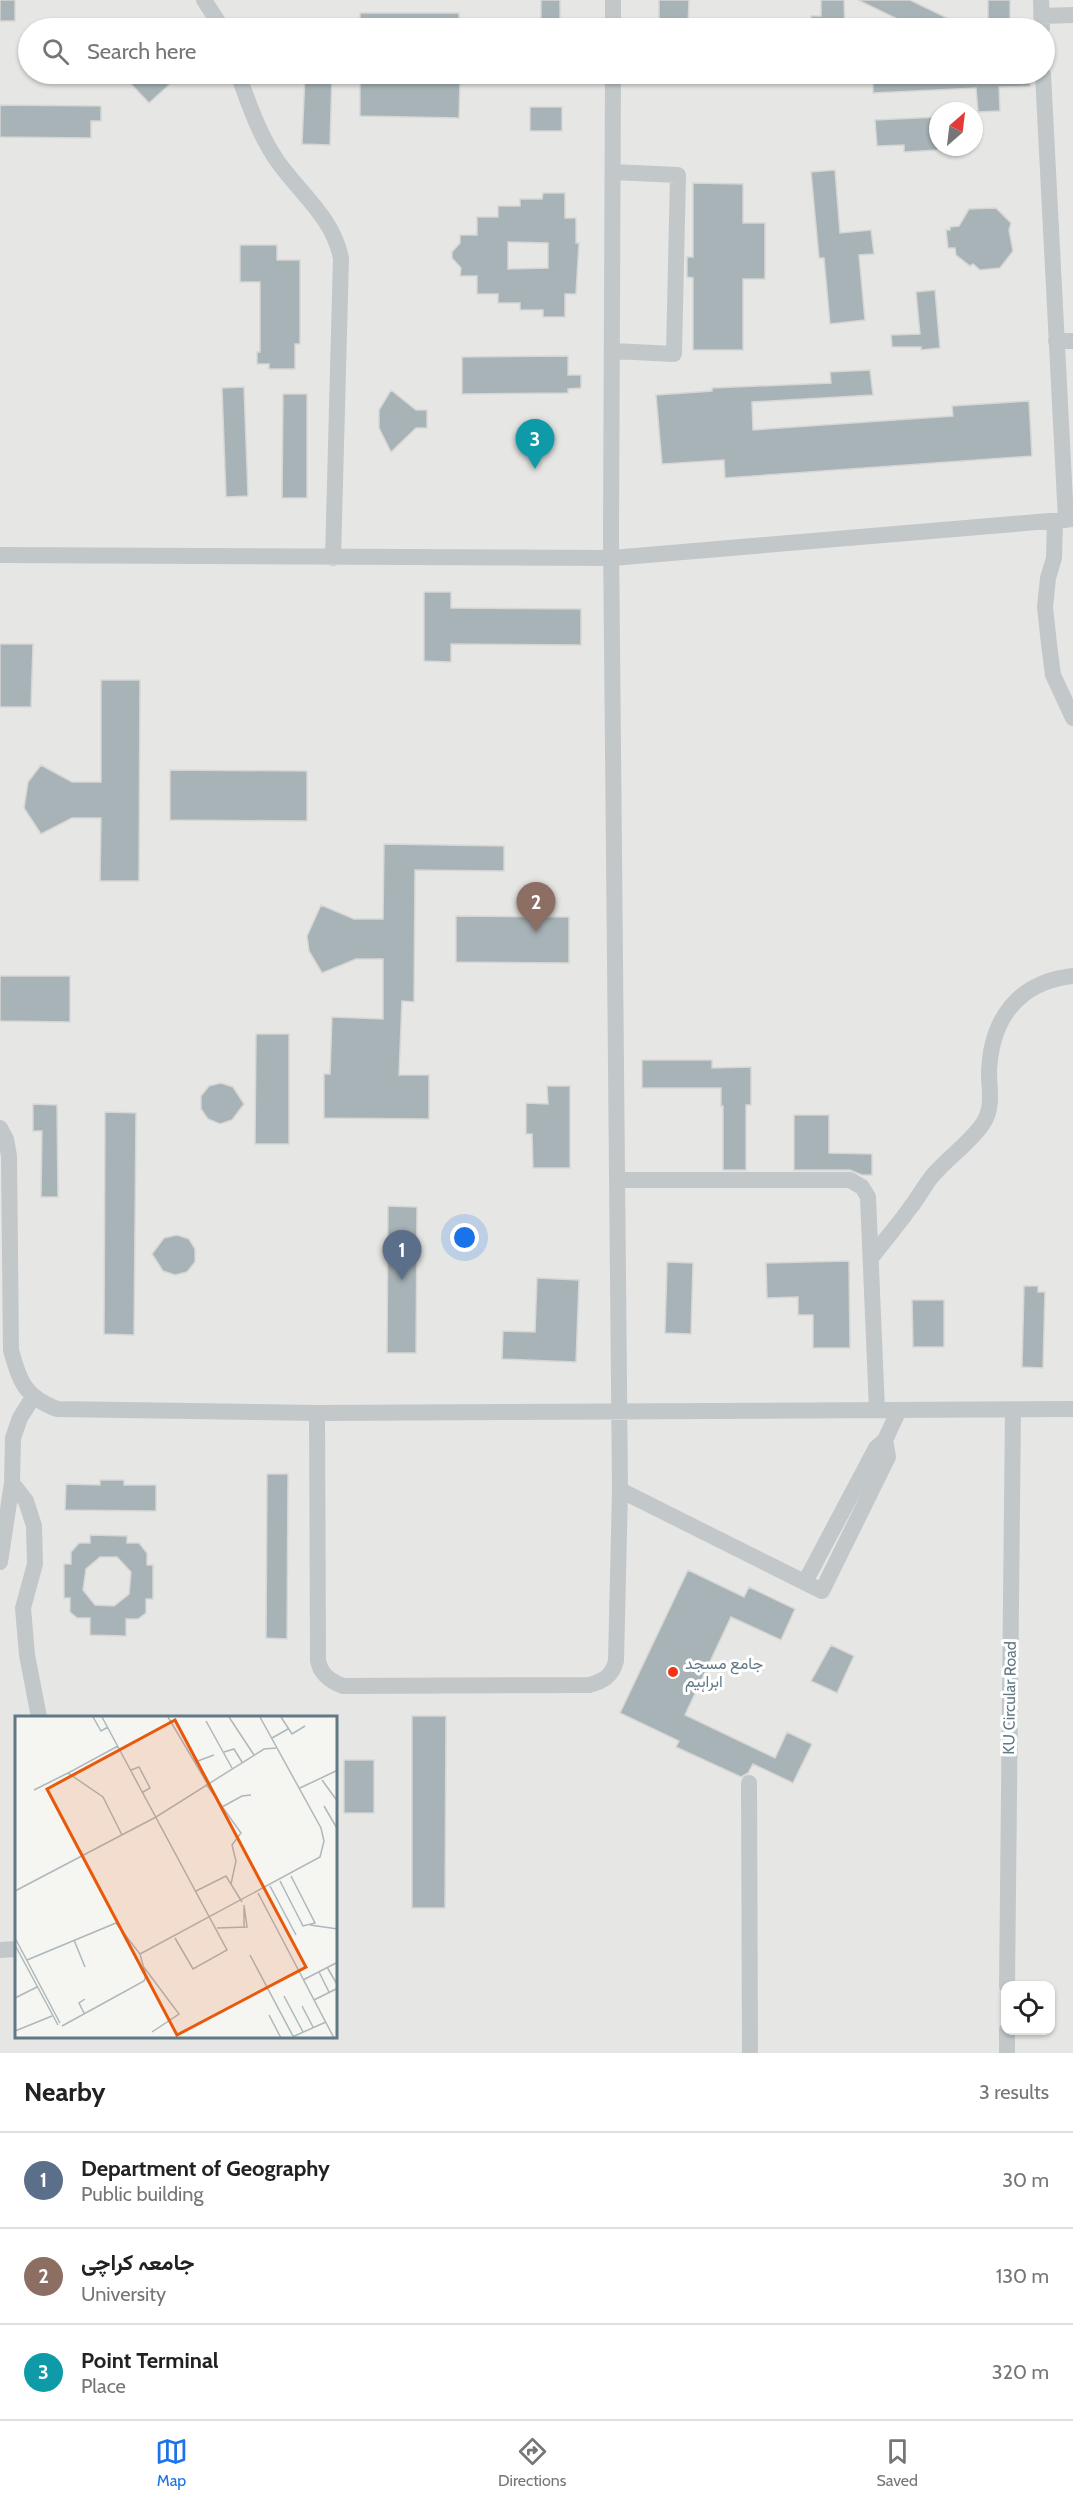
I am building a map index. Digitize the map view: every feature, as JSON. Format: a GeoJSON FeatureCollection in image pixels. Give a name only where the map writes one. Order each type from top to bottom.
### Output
{"type":"FeatureCollection","features":[{"type":"Feature","properties":{"kind":"street"},"geometry":{"type":"LineString","coordinates":[[204,0],[216,18]]}},
{"type":"Feature","properties":{"kind":"street"},"geometry":{"type":"LineString","coordinates":[[613,0],[613,18]]}},
{"type":"Feature","properties":{"kind":"street"},"geometry":{"type":"LineString","coordinates":[[1041,15],[1073,15]]}},
{"type":"Feature","properties":{"kind":"street"},"geometry":{"type":"LineString","coordinates":[[242,84],[258,128],[279,163],[313,202],[338,244],[341,258],[333,558]]}},
{"type":"Feature","properties":{"kind":"street"},"geometry":{"type":"LineString","coordinates":[[318,1413],[318,1660],[319,1667],[326,1677],[343,1686],[589,1685],[612,1673],[616,1661],[620,1490],[612,558],[613,84]]}},
{"type":"Feature","properties":{"kind":"street"},"geometry":{"type":"LineString","coordinates":[[1044,84],[1064,341],[1064,520],[1048,578],[1045,607],[1053,675],[1073,718]]}},
{"type":"Feature","properties":{"kind":"street"},"geometry":{"type":"LineString","coordinates":[[613,172],[678,175],[674,354],[614,351]]}},
{"type":"Feature","properties":{"kind":"street"},"geometry":{"type":"LineString","coordinates":[[0,555],[612,558],[1064,520]]}},
{"type":"Feature","properties":{"kind":"street"},"geometry":{"type":"LineString","coordinates":[[871,1258],[933,1175],[982,1125],[988,1114],[991,1100],[991,1055],[998,1026],[1013,1003],[1029,990],[1045,982],[1073,976]]}},
{"type":"Feature","properties":{"kind":"street"},"geometry":{"type":"LineString","coordinates":[[0,1128],[6,1139],[9,1156],[11,1350],[16,1371],[24,1388],[33,1397],[57,1409],[318,1413],[1073,1408]]}},
{"type":"Feature","properties":{"kind":"street"},"geometry":{"type":"LineString","coordinates":[[617,1180],[850,1180],[862,1187],[868,1197],[877,1410]]}},
{"type":"Feature","properties":{"kind":"street"},"geometry":{"type":"LineString","coordinates":[[0,1562],[12,1483],[13,1438],[20,1418],[33,1397]]}},
{"type":"Feature","properties":{"kind":"street"},"geometry":{"type":"LineString","coordinates":[[620,1490],[822,1591],[888,1457],[885,1440],[899,1410]]}},
{"type":"Feature","properties":{"kind":"street","name":"KU Circular Road"},"geometry":{"type":"LineString","coordinates":[[1007,1981],[1013,1410]]}},
{"type":"Feature","properties":{"kind":"street"},"geometry":{"type":"LineString","coordinates":[[12,1483],[26,1500],[34,1526],[35,1564],[23,1608],[27,1655],[39,1716]]}},
{"type":"Feature","properties":{"kind":"street"},"geometry":{"type":"LineString","coordinates":[[749,1784],[750,2053]]}},
{"type":"Feature","properties":{"kind":"street"},"geometry":{"type":"LineString","coordinates":[[0,1950],[15,1949]]}},
{"type":"Feature","properties":{"kind":"street"},"geometry":{"type":"LineString","coordinates":[[1007,2035],[1007,2053]]}},
{"type":"Feature","properties":{"kind":"shaded area"},"geometry":{"type":"Polygon","coordinates":[[[0,0],[1073,0],[1073,2053],[0,2053],[0,0]]]}},
{"type":"Feature","properties":{"kind":"building"},"geometry":{"type":"Polygon","coordinates":[[[0,0],[15,0],[15,21],[0,21],[0,0]]]}},
{"type":"Feature","properties":{"kind":"building"},"geometry":{"type":"Polygon","coordinates":[[[541,0],[560,0],[560,18],[541,18],[541,0]]]}},
{"type":"Feature","properties":{"kind":"building"},"geometry":{"type":"Polygon","coordinates":[[[659,0],[689,0],[688,18],[659,18],[659,0]]]}},
{"type":"Feature","properties":{"kind":"building"},"geometry":{"type":"Polygon","coordinates":[[[821,0],[844,0],[845,18],[811,18],[811,16],[821,16],[821,0]]]}},
{"type":"Feature","properties":{"kind":"building"},"geometry":{"type":"Polygon","coordinates":[[[858,0],[910,0],[947,18],[895,18],[858,0]]]}},
{"type":"Feature","properties":{"kind":"building"},"geometry":{"type":"Polygon","coordinates":[[[988,0],[1010,0],[1010,18],[988,18],[988,0]]]}},
{"type":"Feature","properties":{"kind":"building"},"geometry":{"type":"Polygon","coordinates":[[[360,13],[459,13],[459,18],[360,18],[360,13]]]}},
{"type":"Feature","properties":{"kind":"building"},"geometry":{"type":"Polygon","coordinates":[[[131,84],[170,84],[149,103],[131,84]]]}},
{"type":"Feature","properties":{"kind":"building"},"geometry":{"type":"Polygon","coordinates":[[[305,84],[332,84],[330,145],[302,144],[305,84]]]}},
{"type":"Feature","properties":{"kind":"building"},"geometry":{"type":"Polygon","coordinates":[[[360,84],[460,84],[459,118],[360,116],[360,84]]]}},
{"type":"Feature","properties":{"kind":"building"},"geometry":{"type":"Polygon","coordinates":[[[873,84],[1030,84],[1030,86],[999,87],[1000,111],[983,112],[983,102],[977,102],[976,88],[873,93],[873,84]]]}},
{"type":"Feature","properties":{"kind":"building"},"geometry":{"type":"Polygon","coordinates":[[[0,105],[101,106],[101,121],[91,121],[91,138],[0,137],[0,105]]]}},
{"type":"Feature","properties":{"kind":"building"},"geometry":{"type":"Polygon","coordinates":[[[530,107],[562,107],[562,131],[530,131],[530,107]]]}},
{"type":"Feature","properties":{"kind":"building"},"geometry":{"type":"Polygon","coordinates":[[[929,117],[929,151],[904,152],[904,145],[877,146],[875,120],[929,117]]]}},
{"type":"Feature","properties":{"kind":"building"},"geometry":{"type":"Polygon","coordinates":[[[835,170],[840,233],[871,230],[874,254],[859,255],[865,320],[830,324],[824,258],[819,258],[811,172],[835,170]]]}},
{"type":"Feature","properties":{"kind":"building"},"geometry":{"type":"Polygon","coordinates":[[[693,183],[743,184],[743,223],[765,223],[765,279],[743,279],[743,350],[693,350],[693,278],[687,277],[687,257],[693,257],[693,183]]]}},
{"type":"Feature","properties":{"kind":"building"},"geometry":{"type":"Polygon","coordinates":[[[543,193],[565,193],[565,218],[576,218],[576,243],[579,243],[576,294],[565,294],[565,317],[543,317],[543,310],[520,310],[520,303],[498,303],[498,294],[477,294],[477,276],[460,276],[461,268],[452,258],[452,252],[460,243],[460,235],[477,235],[477,217],[498,217],[498,206],[520,206],[520,199],[542,199],[543,193]],[[508,242],[508,269],[548,268],[548,243],[508,242]]]}},
{"type":"Feature","properties":{"kind":"building"},"geometry":{"type":"Polygon","coordinates":[[[996,208],[1011,223],[1009,230],[1013,251],[1000,268],[980,270],[973,264],[970,266],[956,255],[955,248],[948,248],[946,230],[959,226],[969,209],[996,208]]]}},
{"type":"Feature","properties":{"kind":"building"},"geometry":{"type":"Polygon","coordinates":[[[240,245],[277,245],[277,260],[300,260],[300,344],[295,344],[295,369],[269,369],[269,364],[257,364],[257,352],[260,352],[260,282],[240,282],[240,245]]]}},
{"type":"Feature","properties":{"kind":"building"},"geometry":{"type":"Polygon","coordinates":[[[935,290],[940,348],[921,350],[921,347],[892,347],[891,335],[920,334],[916,292],[935,290]]]}},
{"type":"Feature","properties":{"kind":"building"},"geometry":{"type":"Polygon","coordinates":[[[568,356],[568,375],[581,375],[581,388],[568,389],[568,393],[462,394],[462,357],[568,356]]]}},
{"type":"Feature","properties":{"kind":"building"},"geometry":{"type":"Polygon","coordinates":[[[870,370],[873,395],[752,402],[753,430],[953,416],[952,406],[1029,401],[1032,456],[725,478],[724,460],[662,464],[656,395],[712,391],[712,388],[831,383],[830,372],[870,370]]]}},
{"type":"Feature","properties":{"kind":"building"},"geometry":{"type":"Polygon","coordinates":[[[244,387],[248,496],[226,497],[222,388],[244,387]]]}},
{"type":"Feature","properties":{"kind":"building"},"geometry":{"type":"Polygon","coordinates":[[[391,390],[416,410],[427,410],[427,428],[416,428],[391,452],[379,428],[379,410],[391,390]]]}},
{"type":"Feature","properties":{"kind":"building"},"geometry":{"type":"Polygon","coordinates":[[[283,394],[307,394],[307,498],[282,498],[283,394]]]}},
{"type":"Feature","properties":{"kind":"building"},"geometry":{"type":"Polygon","coordinates":[[[424,592],[451,592],[451,608],[581,609],[581,645],[451,644],[451,662],[424,661],[424,592]]]}},
{"type":"Feature","properties":{"kind":"building"},"geometry":{"type":"Polygon","coordinates":[[[0,644],[33,644],[31,707],[0,707],[0,644]]]}},
{"type":"Feature","properties":{"kind":"building"},"geometry":{"type":"Polygon","coordinates":[[[101,680],[140,680],[139,881],[100,881],[101,818],[72,818],[41,834],[24,808],[28,782],[41,765],[72,782],[101,782],[101,680]]]}},
{"type":"Feature","properties":{"kind":"building"},"geometry":{"type":"Polygon","coordinates":[[[170,770],[307,771],[307,821],[170,820],[170,770]]]}},
{"type":"Feature","properties":{"kind":"building"},"geometry":{"type":"Polygon","coordinates":[[[384,844],[504,846],[504,871],[415,870],[414,1002],[402,1001],[399,1075],[429,1075],[429,1119],[324,1118],[324,1074],[330,1074],[332,1017],[383,1019],[383,959],[356,959],[322,973],[309,951],[307,936],[321,905],[354,919],[383,919],[384,844]]]}},
{"type":"Feature","properties":{"kind":"building"},"geometry":{"type":"Polygon","coordinates":[[[456,916],[569,917],[569,963],[456,962],[456,916]]]}},
{"type":"Feature","properties":{"kind":"building"},"geometry":{"type":"Polygon","coordinates":[[[0,976],[70,976],[70,1022],[0,1021],[0,976]]]}},
{"type":"Feature","properties":{"kind":"building"},"geometry":{"type":"Polygon","coordinates":[[[256,1034],[289,1034],[289,1144],[255,1144],[256,1034]]]}},
{"type":"Feature","properties":{"kind":"building"},"geometry":{"type":"Polygon","coordinates":[[[642,1060],[712,1060],[712,1068],[751,1067],[751,1105],[746,1105],[746,1170],[723,1170],[721,1088],[642,1088],[642,1060]]]}},
{"type":"Feature","properties":{"kind":"building"},"geometry":{"type":"Polygon","coordinates":[[[221,1083],[233,1087],[244,1104],[232,1120],[220,1124],[208,1119],[201,1109],[201,1096],[209,1086],[221,1083]]]}},
{"type":"Feature","properties":{"kind":"building"},"geometry":{"type":"Polygon","coordinates":[[[547,1086],[570,1086],[570,1168],[533,1168],[532,1134],[526,1134],[526,1103],[548,1104],[547,1086]]]}},
{"type":"Feature","properties":{"kind":"building"},"geometry":{"type":"Polygon","coordinates":[[[33,1104],[57,1105],[58,1197],[41,1197],[42,1131],[33,1131],[33,1104]]]}},
{"type":"Feature","properties":{"kind":"building"},"geometry":{"type":"Polygon","coordinates":[[[105,1112],[136,1113],[134,1335],[104,1334],[105,1112]]]}},
{"type":"Feature","properties":{"kind":"building"},"geometry":{"type":"Polygon","coordinates":[[[794,1115],[829,1115],[829,1153],[872,1154],[872,1175],[862,1175],[850,1170],[794,1170],[794,1115]]]}},
{"type":"Feature","properties":{"kind":"building"},"geometry":{"type":"Polygon","coordinates":[[[388,1206],[417,1207],[416,1353],[387,1353],[388,1206]]]}},
{"type":"Feature","properties":{"kind":"building"},"geometry":{"type":"Polygon","coordinates":[[[177,1235],[189,1239],[195,1249],[195,1262],[187,1272],[175,1275],[163,1271],[152,1254],[164,1238],[177,1235]]]}},
{"type":"Feature","properties":{"kind":"building"},"geometry":{"type":"Polygon","coordinates":[[[849,1261],[850,1348],[813,1348],[813,1315],[798,1315],[798,1297],[767,1298],[766,1263],[849,1261]]]}},
{"type":"Feature","properties":{"kind":"building"},"geometry":{"type":"Polygon","coordinates":[[[667,1262],[693,1263],[691,1334],[665,1333],[667,1262]]]}},
{"type":"Feature","properties":{"kind":"building"},"geometry":{"type":"Polygon","coordinates":[[[537,1278],[579,1280],[576,1362],[502,1359],[503,1331],[535,1332],[537,1278]]]}},
{"type":"Feature","properties":{"kind":"building"},"geometry":{"type":"Polygon","coordinates":[[[1024,1286],[1038,1286],[1038,1292],[1045,1292],[1043,1368],[1022,1367],[1024,1286]]]}},
{"type":"Feature","properties":{"kind":"building"},"geometry":{"type":"Polygon","coordinates":[[[912,1300],[944,1300],[944,1347],[913,1347],[912,1300]]]}},
{"type":"Feature","properties":{"kind":"building"},"geometry":{"type":"Polygon","coordinates":[[[267,1474],[288,1474],[287,1639],[266,1638],[267,1474]]]}},
{"type":"Feature","properties":{"kind":"building"},"geometry":{"type":"Polygon","coordinates":[[[100,1480],[124,1480],[124,1485],[156,1485],[156,1511],[65,1510],[66,1484],[100,1485],[100,1480]]]}},
{"type":"Feature","properties":{"kind":"building"},"geometry":{"type":"Polygon","coordinates":[[[90,1535],[127,1536],[127,1543],[139,1543],[147,1553],[147,1565],[153,1565],[153,1599],[146,1599],[146,1613],[138,1619],[126,1619],[126,1636],[90,1635],[90,1618],[77,1618],[70,1612],[70,1598],[64,1598],[64,1564],[71,1564],[71,1552],[79,1543],[90,1543],[90,1535]],[[100,1557],[86,1569],[83,1590],[95,1605],[114,1606],[129,1594],[131,1572],[117,1557],[100,1557]]]}},
{"type":"Feature","properties":{"kind":"building","name":"جامع مسجد ابراہیم"},"geometry":{"type":"Polygon","coordinates":[[[688,1570],[744,1597],[749,1587],[795,1609],[781,1640],[731,1617],[685,1715],[775,1758],[787,1732],[812,1744],[793,1783],[753,1764],[748,1773],[741,1777],[676,1747],[679,1741],[620,1713],[688,1570]]]}},
{"type":"Feature","properties":{"kind":"building"},"geometry":{"type":"Polygon","coordinates":[[[831,1645],[854,1656],[837,1693],[811,1681],[831,1645]]]}},
{"type":"Feature","properties":{"kind":"building"},"geometry":{"type":"Polygon","coordinates":[[[412,1716],[446,1716],[445,1908],[412,1908],[412,1716]]]}},
{"type":"Feature","properties":{"kind":"building"},"geometry":{"type":"Polygon","coordinates":[[[344,1760],[374,1760],[374,1813],[344,1813],[344,1760]]]}},
{"type":"Feature","properties":{"kind":"place","name":"Point Terminal"},"geometry":{"type":"Point","coordinates":[535,469]}},
{"type":"Feature","properties":{"kind":"place","name":"جامعہ کراچی"},"geometry":{"type":"Point","coordinates":[536,932]}},
{"type":"Feature","properties":{"kind":"place","name":"Department of Geography"},"geometry":{"type":"Point","coordinates":[402,1280]}},
{"type":"Feature","properties":{"kind":"place","name":"جامع مسجد ابراہیم"},"geometry":{"type":"Point","coordinates":[673,1672]}}]}
